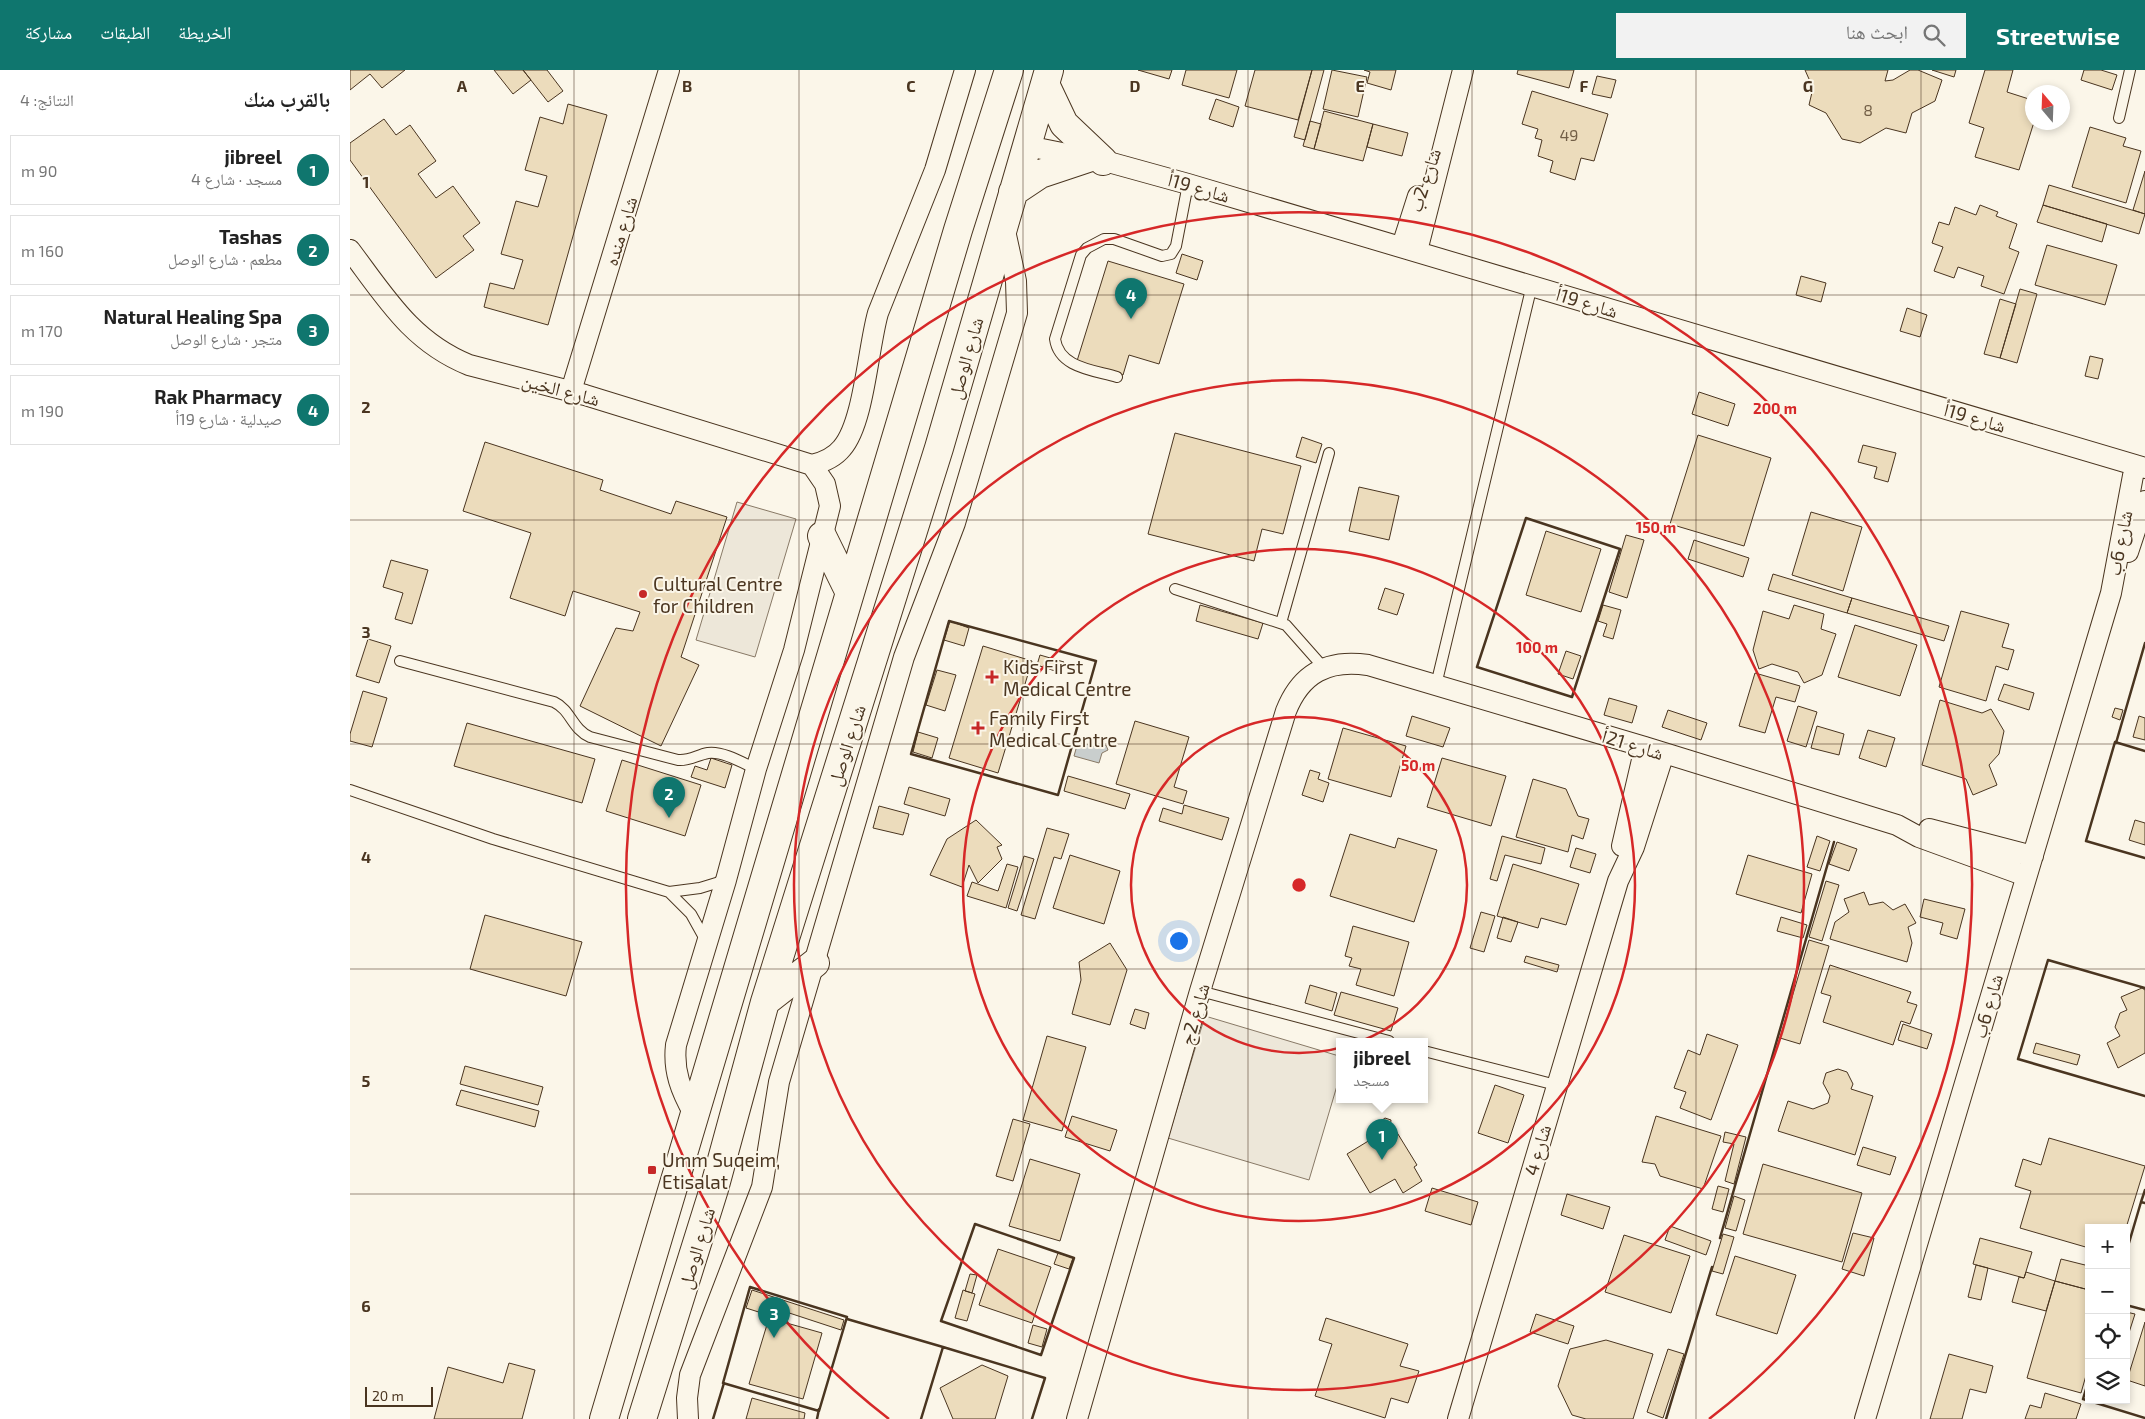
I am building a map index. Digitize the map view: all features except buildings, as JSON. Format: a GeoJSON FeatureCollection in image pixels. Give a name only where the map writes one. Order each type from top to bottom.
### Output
{"type":"FeatureCollection","features":[{"type":"Feature","properties":{"kind":"main road","name":"شارع الوصل"},"geometry":{"type":"LineString","coordinates":[[604,1419],[958,230],[1009,70]]}},
{"type":"Feature","properties":{"kind":"main road","name":"شارع الوصل"},"geometry":{"type":"LineString","coordinates":[[642,1419],[714,1189],[765,1002],[940,448],[1012,192],[1027,146],[1040,75]]}},
{"type":"Feature","properties":{"kind":"main road"},"geometry":{"type":"LineString","coordinates":[[1012,192],[1048,171],[1095,160],[1064,124],[1040,75]]}},
{"type":"Feature","properties":{"kind":"main road"},"geometry":{"type":"LineString","coordinates":[[822,536],[850,593]]}},
{"type":"Feature","properties":{"kind":"main road"},"geometry":{"type":"LineString","coordinates":[[765,1002],[815,963]]}},
{"type":"Feature","properties":{"kind":"street","name":"شارع منده"},"geometry":{"type":"LineString","coordinates":[[571,391],[669,70]]}},
{"type":"Feature","properties":{"kind":"street"},"geometry":{"type":"LineString","coordinates":[[694,1114],[683,1095],[674,1060],[676,1045],[726,880],[756,769],[794,650],[830,506],[829,495],[820,474],[812,465],[824,462],[838,453],[849,440],[854,425],[878,313],[935,170],[965,70]]}},
{"type":"Feature","properties":{"kind":"street","name":"شارع 2ب"},"geometry":{"type":"LineString","coordinates":[[1410,249],[1444,148],[1450,116],[1463,70]]}},
{"type":"Feature","properties":{"kind":"street","name":"شارع 19أ"},"geometry":{"type":"LineString","coordinates":[[1027,146],[1095,160],[1188,184],[2140,466]]}},
{"type":"Feature","properties":{"kind":"street"},"geometry":{"type":"LineString","coordinates":[[688,1419],[686,1398],[690,1375],[762,1187],[776,1093],[904,656],[955,523],[1017,313],[1017,286],[1004,225]]}},
{"type":"Feature","properties":{"kind":"street","name":"شارع الخين"},"geometry":{"type":"LineString","coordinates":[[350,250],[400,317],[425,341],[469,365],[571,391],[812,465]]}},
{"type":"Feature","properties":{"kind":"street","name":"شارع 6ب"},"geometry":{"type":"LineString","coordinates":[[1865,1419],[2111,593],[2140,466]]}},
{"type":"Feature","properties":{"kind":"street","name":"شارع 6ب"},"geometry":{"type":"LineString","coordinates":[[2111,593],[2125,563],[2145,500]]}},
{"type":"Feature","properties":{"kind":"street","name":"شارع 2ج"},"geometry":{"type":"LineString","coordinates":[[1077,1419],[1200,991],[1286,711],[1300,685],[1324,668],[1338,664],[1368,665]]}},
{"type":"Feature","properties":{"kind":"street","name":"شارع 21أ"},"geometry":{"type":"LineString","coordinates":[[1368,665],[1645,747],[1897,825],[1934,830],[2032,856]]}},
{"type":"Feature","properties":{"kind":"street","name":"شارع 4"},"geometry":{"type":"LineString","coordinates":[[1618,880],[1620,856],[1645,747]]}},
{"type":"Feature","properties":{"kind":"street","name":"شارع 4"},"geometry":{"type":"LineString","coordinates":[[1458,1419],[1618,880],[1634,847],[1664,753]]}},
{"type":"Feature","properties":{"kind":"street","name":"شارع 21أ"},"geometry":{"type":"LineString","coordinates":[[1897,825],[1919,837],[2026,876]]}},
{"type":"Feature","properties":{"kind":"lane"},"geometry":{"type":"LineString","coordinates":[[2118,118],[2130,70]]}},
{"type":"Feature","properties":{"kind":"lane"},"geometry":{"type":"LineString","coordinates":[[1117,377],[1071,363],[1060,354],[1056,347],[1055,339],[1081,255],[1094,242],[1104,239],[1114,239],[1162,256],[1171,254],[1176,246],[1188,184]]}},
{"type":"Feature","properties":{"kind":"lane"},"geometry":{"type":"LineString","coordinates":[[1436,685],[1532,285]]}},
{"type":"Feature","properties":{"kind":"lane"},"geometry":{"type":"LineString","coordinates":[[1282,623],[1329,453]]}},
{"type":"Feature","properties":{"kind":"lane"},"geometry":{"type":"LineString","coordinates":[[1175,589],[1282,623],[1294,632],[1324,668]]}},
{"type":"Feature","properties":{"kind":"lane"},"geometry":{"type":"LineString","coordinates":[[400,661],[554,702],[564,708],[578,730],[590,737],[678,760],[690,760],[708,753],[719,754],[756,769]]}},
{"type":"Feature","properties":{"kind":"lane"},"geometry":{"type":"LineString","coordinates":[[350,790],[493,839],[669,892],[700,888],[726,880]]}},
{"type":"Feature","properties":{"kind":"lane"},"geometry":{"type":"LineString","coordinates":[[669,892],[691,914],[706,941]]}},
{"type":"Feature","properties":{"kind":"lane"},"geometry":{"type":"LineString","coordinates":[[1200,991],[1378,1038]]}},
{"type":"Feature","properties":{"kind":"lane"},"geometry":{"type":"LineString","coordinates":[[1428,1052],[1556,1086]]}},
{"type":"Feature","properties":{"kind":"shaded area"},"geometry":{"type":"Polygon","coordinates":[[[737,502],[796,519],[755,657],[696,640],[737,502]]]}},
{"type":"Feature","properties":{"kind":"shaded area"},"geometry":{"type":"Polygon","coordinates":[[[1078,742],[1099,748],[1106,745],[1108,750],[1102,753],[1099,763],[1074,756],[1078,742]]]}},
{"type":"Feature","properties":{"kind":"shaded area"},"geometry":{"type":"Polygon","coordinates":[[[1205,1016],[1336,1055],[1336,1089],[1309,1180],[1168,1138],[1205,1016]]]}},
{"type":"Feature","properties":{"kind":"wall"},"geometry":{"type":"LineString","coordinates":[[1526,518],[1620,549],[1572,697],[1477,667],[1526,518]]}},
{"type":"Feature","properties":{"kind":"wall"},"geometry":{"type":"LineString","coordinates":[[949,621],[1096,661],[1058,795],[911,754],[949,621]]}},
{"type":"Feature","properties":{"kind":"wall"},"geometry":{"type":"LineString","coordinates":[[2116,743],[2145,643]]}},
{"type":"Feature","properties":{"kind":"wall"},"geometry":{"type":"LineString","coordinates":[[2145,751],[2115,742],[2086,841],[2145,858]]}},
{"type":"Feature","properties":{"kind":"wall"},"geometry":{"type":"LineString","coordinates":[[1720,1238],[1834,842]]}},
{"type":"Feature","properties":{"kind":"wall"},"geometry":{"type":"LineString","coordinates":[[2145,988],[2048,960],[2018,1059],[2145,1096]]}},
{"type":"Feature","properties":{"kind":"wall"},"geometry":{"type":"LineString","coordinates":[[2141,1202],[2145,1190]]}},
{"type":"Feature","properties":{"kind":"wall"},"geometry":{"type":"LineString","coordinates":[[2130,1239],[2141,1202]]}},
{"type":"Feature","properties":{"kind":"wall"},"geometry":{"type":"LineString","coordinates":[[2141,1202],[2145,1203]]}},
{"type":"Feature","properties":{"kind":"wall"},"geometry":{"type":"LineString","coordinates":[[975,1224],[1074,1258],[1041,1355],[941,1321],[975,1224]]}},
{"type":"Feature","properties":{"kind":"wall"},"geometry":{"type":"LineString","coordinates":[[1666,1419],[1712,1267]]}},
{"type":"Feature","properties":{"kind":"wall"},"geometry":{"type":"LineString","coordinates":[[750,1287],[847,1317],[819,1411],[723,1383],[750,1287]]}},
{"type":"Feature","properties":{"kind":"wall"},"geometry":{"type":"LineString","coordinates":[[2130,1306],[2145,1310]]}},
{"type":"Feature","properties":{"kind":"wall"},"geometry":{"type":"LineString","coordinates":[[847,1319],[943,1347],[921,1419]]}},
{"type":"Feature","properties":{"kind":"wall"},"geometry":{"type":"LineString","coordinates":[[943,1347],[1045,1378],[1032,1419]]}},
{"type":"Feature","properties":{"kind":"wall"},"geometry":{"type":"LineString","coordinates":[[713,1419],[724,1383]]}},
{"type":"Feature","properties":{"kind":"wall"},"geometry":{"type":"LineString","coordinates":[[2085,1392],[2083,1399],[2085,1400]]}},
{"type":"Feature","properties":{"kind":"wall"},"geometry":{"type":"LineString","coordinates":[[2099,1404],[2145,1418]]}},
{"type":"Feature","properties":{"kind":"wall"},"geometry":{"type":"LineString","coordinates":[[817,1419],[819,1409]]}},
{"type":"Feature","properties":{"kind":"place","name":"Rak Pharmacy"},"geometry":{"type":"Point","coordinates":[1131,319]}},
{"type":"Feature","properties":{"kind":"place","name":"Cultural Centre for Children"},"geometry":{"type":"Point","coordinates":[643,594]}},
{"type":"Feature","properties":{"kind":"place","name":"Kids First Medical Centre"},"geometry":{"type":"Point","coordinates":[992,677]}},
{"type":"Feature","properties":{"kind":"place","name":"Family First Medical Centre"},"geometry":{"type":"Point","coordinates":[978,728]}},
{"type":"Feature","properties":{"kind":"place","name":"Tashas"},"geometry":{"type":"Point","coordinates":[669,818]}},
{"type":"Feature","properties":{"kind":"place","name":"jibreel"},"geometry":{"type":"Point","coordinates":[1382,1160]}},
{"type":"Feature","properties":{"kind":"place","name":"Umm Suqeim, Etisalat"},"geometry":{"type":"Point","coordinates":[652,1170]}},
{"type":"Feature","properties":{"kind":"place","name":"Natural Healing Spa"},"geometry":{"type":"Point","coordinates":[774,1338]}}]}
